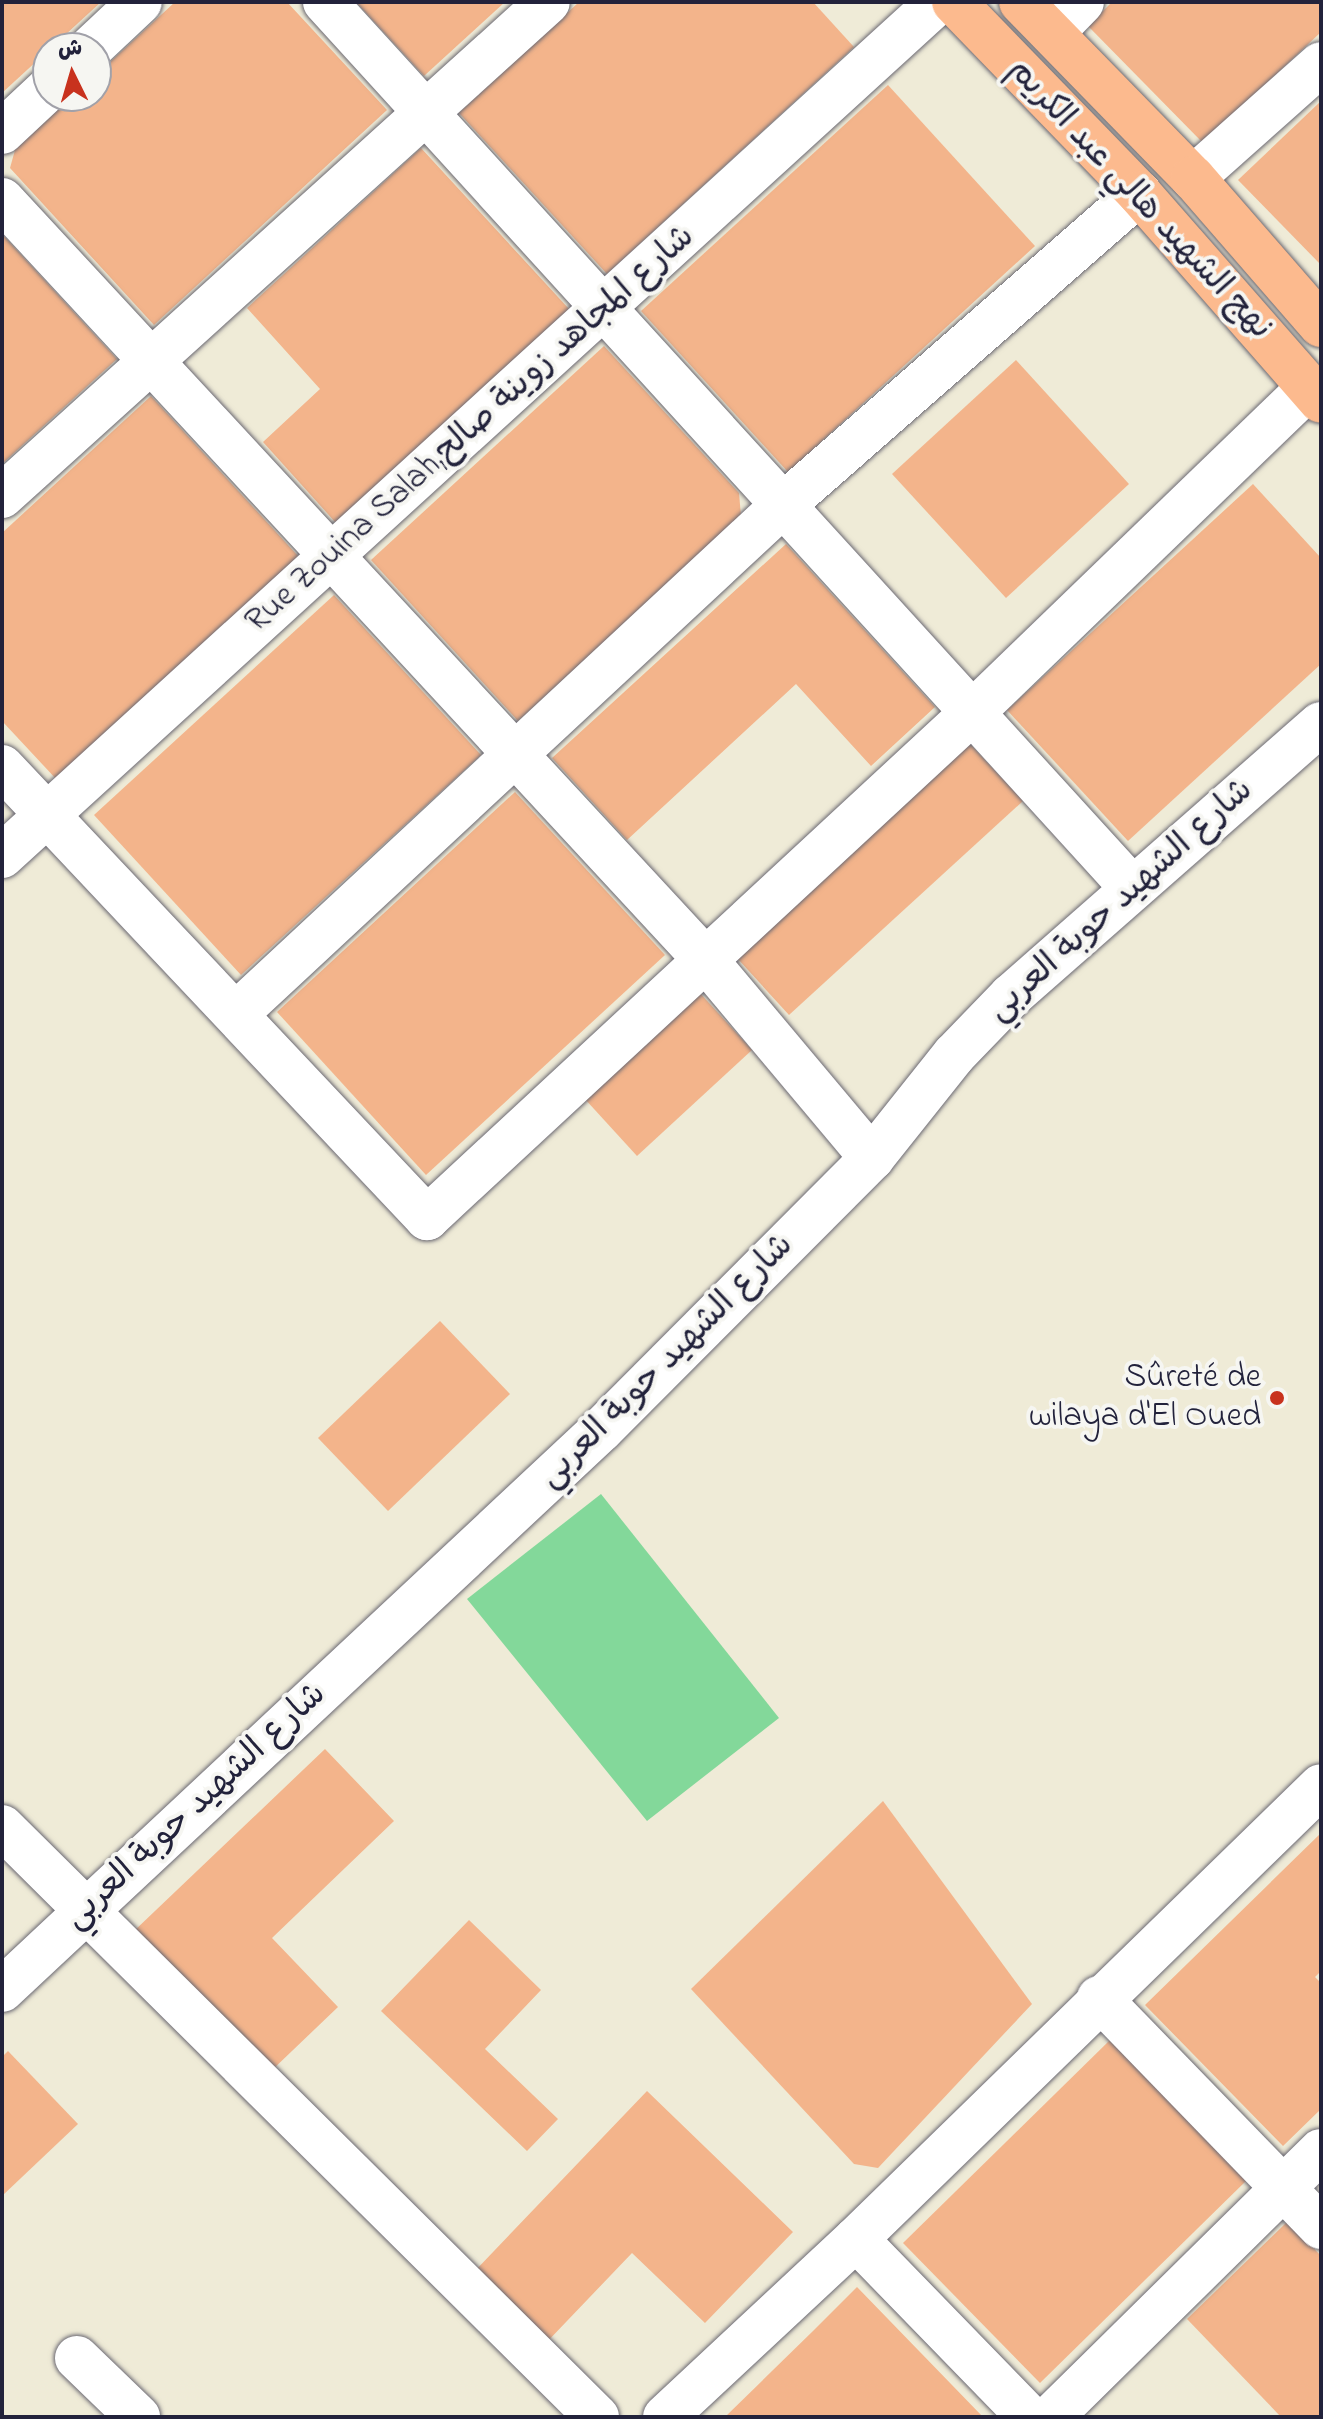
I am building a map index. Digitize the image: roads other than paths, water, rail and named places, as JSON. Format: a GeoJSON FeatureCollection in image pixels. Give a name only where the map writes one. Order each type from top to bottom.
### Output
{"type":"FeatureCollection","features":[{"type":"Feature","properties":{"kind":"main road"},"geometry":{"type":"LineString","coordinates":[[1021,2],[1193,178],[1321,325]]}},
{"type":"Feature","properties":{"kind":"main road","name":"نهج الشهيد هالي عبد الكريم"},"geometry":{"type":"LineString","coordinates":[[965,7],[1139,193],[1315,393]]}},
{"type":"Feature","properties":{"kind":"street"},"geometry":{"type":"LineString","coordinates":[[108,32],[140,2]]}},
{"type":"Feature","properties":{"kind":"street"},"geometry":{"type":"LineString","coordinates":[[325,2],[1132,888]]}},
{"type":"Feature","properties":{"kind":"street"},"geometry":{"type":"LineString","coordinates":[[2,496],[429,113],[548,2]]}},
{"type":"Feature","properties":{"kind":"street"},"geometry":{"type":"LineString","coordinates":[[1052,33],[1082,2]]}},
{"type":"Feature","properties":{"kind":"street","name":"Rue Zouina Salah,شارع المجاهد زوينة صالح"},"geometry":{"type":"LineString","coordinates":[[2,856],[603,309],[965,7]]}},
{"type":"Feature","properties":{"kind":"street"},"geometry":{"type":"LineString","coordinates":[[1193,178],[1321,64]]}},
{"type":"Feature","properties":{"kind":"street"},"geometry":{"type":"LineString","coordinates":[[2,132],[32,104]]}},
{"type":"Feature","properties":{"kind":"street"},"geometry":{"type":"LineString","coordinates":[[236,1014],[515,758],[782,506],[1139,193]]}},
{"type":"Feature","properties":{"kind":"street"},"geometry":{"type":"LineString","coordinates":[[2,200],[335,556],[515,758],[704,958],[872,1158]]}},
{"type":"Feature","properties":{"kind":"street"},"geometry":{"type":"LineString","coordinates":[[2,767],[427,1218],[1315,393]]}},
{"type":"Feature","properties":{"kind":"street","name":"شارع الشهيد حوبة العربي"},"geometry":{"type":"LineString","coordinates":[[2,1990],[602,1429],[872,1158],[963,1045],[1132,888],[1321,724]]}},
{"type":"Feature","properties":{"kind":"street"},"geometry":{"type":"LineString","coordinates":[[665,2417],[856,2239],[1099,1998],[1321,1786]]}},
{"type":"Feature","properties":{"kind":"street"},"geometry":{"type":"LineString","coordinates":[[2,1827],[597,2417]]}},
{"type":"Feature","properties":{"kind":"street"},"geometry":{"type":"LineString","coordinates":[[1099,1998],[1321,2227]]}},
{"type":"Feature","properties":{"kind":"street"},"geometry":{"type":"LineString","coordinates":[[1051,2417],[1321,2151]]}},
{"type":"Feature","properties":{"kind":"street"},"geometry":{"type":"LineString","coordinates":[[856,2239],[1029,2417]]}},
{"type":"Feature","properties":{"kind":"street"},"geometry":{"type":"LineString","coordinates":[[77,2358],[138,2417]]}},
{"type":"Feature","properties":{"kind":"place","name":"Sûreté de wilaya d'El Oued"},"geometry":{"type":"Point","coordinates":[1277,1398]}}]}
